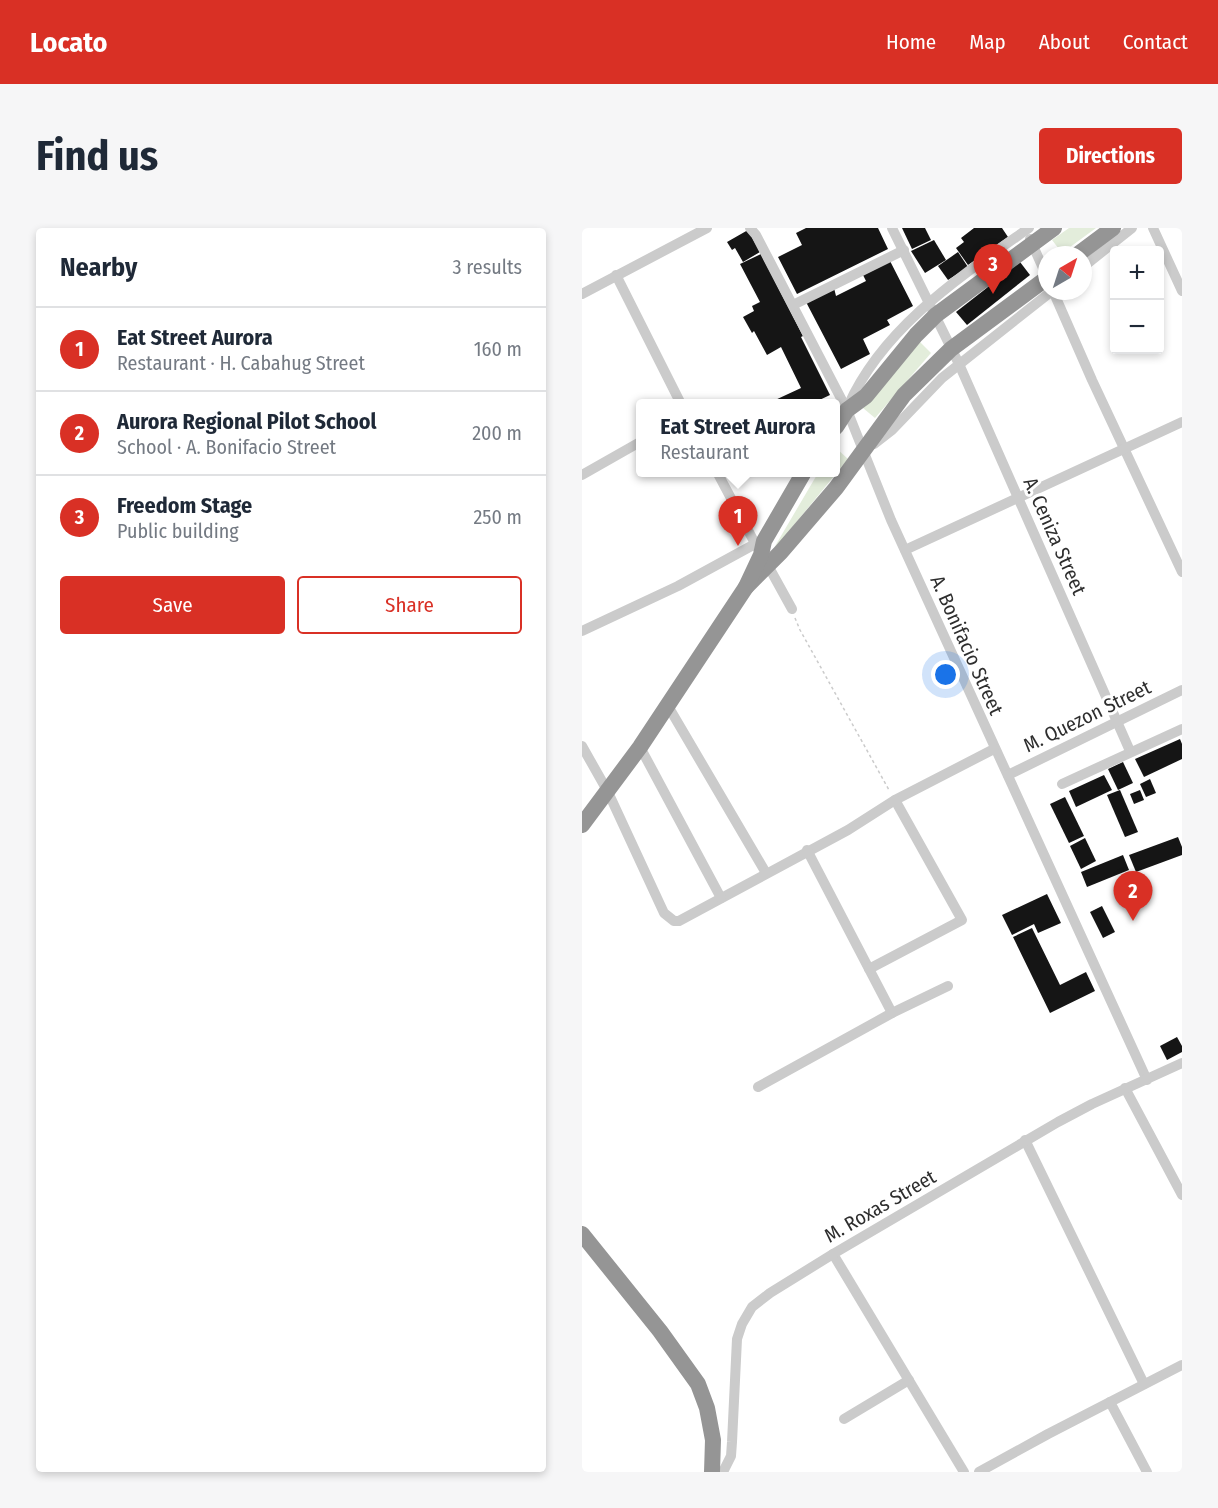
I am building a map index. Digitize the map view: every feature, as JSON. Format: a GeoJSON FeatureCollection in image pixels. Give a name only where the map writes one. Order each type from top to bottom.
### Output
{"type":"FeatureCollection","features":[{"type":"Feature","properties":{"kind":"highway"},"geometry":{"type":"LineString","coordinates":[[840,421],[847,410],[866,396],[932,309],[1028,232],[1054,228]]}},
{"type":"Feature","properties":{"kind":"highway"},"geometry":{"type":"LineString","coordinates":[[1089,246],[1113,228]]}},
{"type":"Feature","properties":{"kind":"highway"},"geometry":{"type":"LineString","coordinates":[[761,554],[836,488],[904,395],[955,357],[1038,285]]}},
{"type":"Feature","properties":{"kind":"highway"},"geometry":{"type":"LineString","coordinates":[[582,825],[640,747],[746,587],[761,554],[764,541],[801,477]]}},
{"type":"Feature","properties":{"kind":"highway"},"geometry":{"type":"LineString","coordinates":[[582,1234],[660,1331],[698,1384],[707,1408],[713,1440],[712,1472]]}},
{"type":"Feature","properties":{"kind":"street"},"geometry":{"type":"LineString","coordinates":[[582,294],[707,228]]}},
{"type":"Feature","properties":{"kind":"street","name":"A. Bonifacio Street"},"geometry":{"type":"LineString","coordinates":[[750,228],[847,410],[904,550],[1147,1080]]}},
{"type":"Feature","properties":{"kind":"street","name":"A. Ceniza Street"},"geometry":{"type":"LineString","coordinates":[[892,228],[955,357],[1130,751]]}},
{"type":"Feature","properties":{"kind":"street"},"geometry":{"type":"LineString","coordinates":[[1092,260],[1132,228]]}},
{"type":"Feature","properties":{"kind":"street"},"geometry":{"type":"LineString","coordinates":[[1153,228],[1182,291]]}},
{"type":"Feature","properties":{"kind":"street"},"geometry":{"type":"LineString","coordinates":[[1028,232],[1038,256]]}},
{"type":"Feature","properties":{"kind":"street"},"geometry":{"type":"LineString","coordinates":[[793,305],[904,250]]}},
{"type":"Feature","properties":{"kind":"street"},"geometry":{"type":"LineString","coordinates":[[616,275],[678,399]]}},
{"type":"Feature","properties":{"kind":"street"},"geometry":{"type":"LineString","coordinates":[[955,357],[1040,300]]}},
{"type":"Feature","properties":{"kind":"street"},"geometry":{"type":"LineString","coordinates":[[1057,300],[1182,572]]}},
{"type":"Feature","properties":{"kind":"street"},"geometry":{"type":"LineString","coordinates":[[904,550],[1182,422]]}},
{"type":"Feature","properties":{"kind":"street"},"geometry":{"type":"LineString","coordinates":[[582,475],[636,444]]}},
{"type":"Feature","properties":{"kind":"street"},"geometry":{"type":"LineString","coordinates":[[720,477],[792,609]]}},
{"type":"Feature","properties":{"kind":"street"},"geometry":{"type":"LineString","coordinates":[[582,631],[678,586],[761,554]]}},
{"type":"Feature","properties":{"kind":"street","name":"M. Quezon Street"},"geometry":{"type":"LineString","coordinates":[[1008,775],[1182,690]]}},
{"type":"Feature","properties":{"kind":"street"},"geometry":{"type":"LineString","coordinates":[[668,706],[766,873]]}},
{"type":"Feature","properties":{"kind":"street"},"geometry":{"type":"LineString","coordinates":[[1062,784],[1182,729]]}},
{"type":"Feature","properties":{"kind":"street"},"geometry":{"type":"LineString","coordinates":[[582,746],[608,792],[664,913],[674,921],[680,921],[807,850],[848,830],[895,800],[994,749]]}},
{"type":"Feature","properties":{"kind":"street"},"geometry":{"type":"LineString","coordinates":[[640,747],[721,898]]}},
{"type":"Feature","properties":{"kind":"street"},"geometry":{"type":"LineString","coordinates":[[870,969],[962,920],[895,800]]}},
{"type":"Feature","properties":{"kind":"street"},"geometry":{"type":"LineString","coordinates":[[807,850],[892,1013]]}},
{"type":"Feature","properties":{"kind":"street"},"geometry":{"type":"LineString","coordinates":[[758,1088],[892,1013],[948,986]]}},
{"type":"Feature","properties":{"kind":"street","name":"M. Roxas Street"},"geometry":{"type":"LineString","coordinates":[[723,1472],[730,1456],[737,1339],[742,1324],[752,1307],[770,1293],[833,1254],[1025,1140],[1125,1088],[1182,1063]]}},
{"type":"Feature","properties":{"kind":"street"},"geometry":{"type":"LineString","coordinates":[[1125,1088],[1182,1195]]}},
{"type":"Feature","properties":{"kind":"street"},"geometry":{"type":"LineString","coordinates":[[1025,1140],[1144,1384]]}},
{"type":"Feature","properties":{"kind":"street"},"geometry":{"type":"LineString","coordinates":[[833,1254],[964,1472]]}},
{"type":"Feature","properties":{"kind":"street"},"geometry":{"type":"LineString","coordinates":[[979,1472],[1182,1365]]}},
{"type":"Feature","properties":{"kind":"street"},"geometry":{"type":"LineString","coordinates":[[844,1419],[909,1380]]}},
{"type":"Feature","properties":{"kind":"street"},"geometry":{"type":"LineString","coordinates":[[1110,1402],[1147,1472]]}},
{"type":"Feature","properties":{"kind":"path"},"geometry":{"type":"LineString","coordinates":[[792,609],[800,630],[895,800]]}},
{"type":"Feature","properties":{"kind":"green space"},"geometry":{"type":"Polygon","coordinates":[[[1069,228],[1096,228],[1072,246],[1057,246],[1052,240],[1069,228]]]}},
{"type":"Feature","properties":{"kind":"green space"},"geometry":{"type":"Polygon","coordinates":[[[920,342],[931,353],[875,418],[863,408],[920,342]]]}},
{"type":"Feature","properties":{"kind":"green space"},"geometry":{"type":"Polygon","coordinates":[[[840,452],[848,459],[840,469],[840,452]]]}},
{"type":"Feature","properties":{"kind":"green space"},"geometry":{"type":"Polygon","coordinates":[[[816,477],[833,477],[771,553],[816,477]]]}},
{"type":"Feature","properties":{"kind":"building"},"geometry":{"type":"Polygon","coordinates":[[[806,228],[878,228],[888,249],[797,294],[778,257],[802,245],[796,233],[806,228]]]}},
{"type":"Feature","properties":{"kind":"building"},"geometry":{"type":"Polygon","coordinates":[[[902,228],[925,228],[931,240],[912,249],[902,228]]]}},
{"type":"Feature","properties":{"kind":"building"},"geometry":{"type":"Polygon","coordinates":[[[974,228],[1002,228],[1008,237],[968,265],[956,248],[964,242],[961,238],[974,228]]]}},
{"type":"Feature","properties":{"kind":"building"},"geometry":{"type":"Polygon","coordinates":[[[748,230],[760,252],[743,262],[735,248],[732,250],[727,242],[748,230]]]}},
{"type":"Feature","properties":{"kind":"building"},"geometry":{"type":"Polygon","coordinates":[[[934,240],[946,260],[925,273],[911,251],[934,240]]]}},
{"type":"Feature","properties":{"kind":"building"},"geometry":{"type":"Polygon","coordinates":[[[958,252],[968,267],[948,280],[938,266],[958,252]]]}},
{"type":"Feature","properties":{"kind":"building"},"geometry":{"type":"Polygon","coordinates":[[[761,254],[830,395],[822,399],[777,399],[801,388],[781,347],[767,355],[754,331],[752,333],[743,317],[754,311],[752,306],[760,302],[740,264],[761,254]]]}},
{"type":"Feature","properties":{"kind":"building"},"geometry":{"type":"Polygon","coordinates":[[[889,259],[913,306],[887,320],[890,325],[863,339],[870,354],[841,369],[806,302],[834,288],[836,296],[866,281],[862,273],[889,259]]]}},
{"type":"Feature","properties":{"kind":"building"},"geometry":{"type":"Polygon","coordinates":[[[1020,262],[1030,275],[967,325],[956,312],[1020,262]]]}},
{"type":"Feature","properties":{"kind":"building"},"geometry":{"type":"Polygon","coordinates":[[[1180,739],[1182,759],[1144,777],[1135,759],[1180,739]]]}},
{"type":"Feature","properties":{"kind":"building"},"geometry":{"type":"Polygon","coordinates":[[[1123,762],[1133,783],[1118,790],[1108,769],[1123,762]]]}},
{"type":"Feature","properties":{"kind":"building"},"geometry":{"type":"Polygon","coordinates":[[[1104,775],[1112,790],[1076,807],[1069,791],[1104,775]]]}},
{"type":"Feature","properties":{"kind":"building"},"geometry":{"type":"Polygon","coordinates":[[[1150,779],[1156,793],[1146,797],[1140,784],[1150,779]]]}},
{"type":"Feature","properties":{"kind":"building"},"geometry":{"type":"Polygon","coordinates":[[[1120,790],[1138,832],[1125,837],[1107,795],[1120,790]]]}},
{"type":"Feature","properties":{"kind":"building"},"geometry":{"type":"Polygon","coordinates":[[[1140,790],[1144,800],[1134,804],[1130,794],[1140,790]]]}},
{"type":"Feature","properties":{"kind":"building"},"geometry":{"type":"Polygon","coordinates":[[[1065,797],[1084,836],[1069,843],[1050,804],[1065,797]]]}},
{"type":"Feature","properties":{"kind":"building"},"geometry":{"type":"Polygon","coordinates":[[[1178,837],[1182,855],[1136,872],[1129,855],[1178,837]]]}},
{"type":"Feature","properties":{"kind":"building"},"geometry":{"type":"Polygon","coordinates":[[[1085,838],[1096,861],[1081,869],[1070,846],[1085,838]]]}},
{"type":"Feature","properties":{"kind":"building"},"geometry":{"type":"Polygon","coordinates":[[[1123,855],[1129,870],[1087,887],[1081,872],[1123,855]]]}},
{"type":"Feature","properties":{"kind":"building"},"geometry":{"type":"Polygon","coordinates":[[[1047,894],[1061,923],[1038,933],[1034,924],[1012,935],[1002,915],[1047,894]]]}},
{"type":"Feature","properties":{"kind":"building"},"geometry":{"type":"Polygon","coordinates":[[[1102,906],[1115,932],[1103,938],[1090,912],[1102,906]]]}},
{"type":"Feature","properties":{"kind":"building"},"geometry":{"type":"Polygon","coordinates":[[[1032,928],[1060,985],[1086,972],[1095,991],[1050,1013],[1013,937],[1032,928]]]}},
{"type":"Feature","properties":{"kind":"building"},"geometry":{"type":"Polygon","coordinates":[[[1177,1037],[1182,1046],[1182,1052],[1167,1060],[1160,1046],[1177,1037]]]}},
{"type":"Feature","properties":{"kind":"place","name":"Freedom Stage"},"geometry":{"type":"Point","coordinates":[993,294]}},
{"type":"Feature","properties":{"kind":"place","name":"Eat Street Aurora"},"geometry":{"type":"Point","coordinates":[738,546]}},
{"type":"Feature","properties":{"kind":"place","name":"Aurora Regional Pilot School"},"geometry":{"type":"Point","coordinates":[1133,921]}}]}
